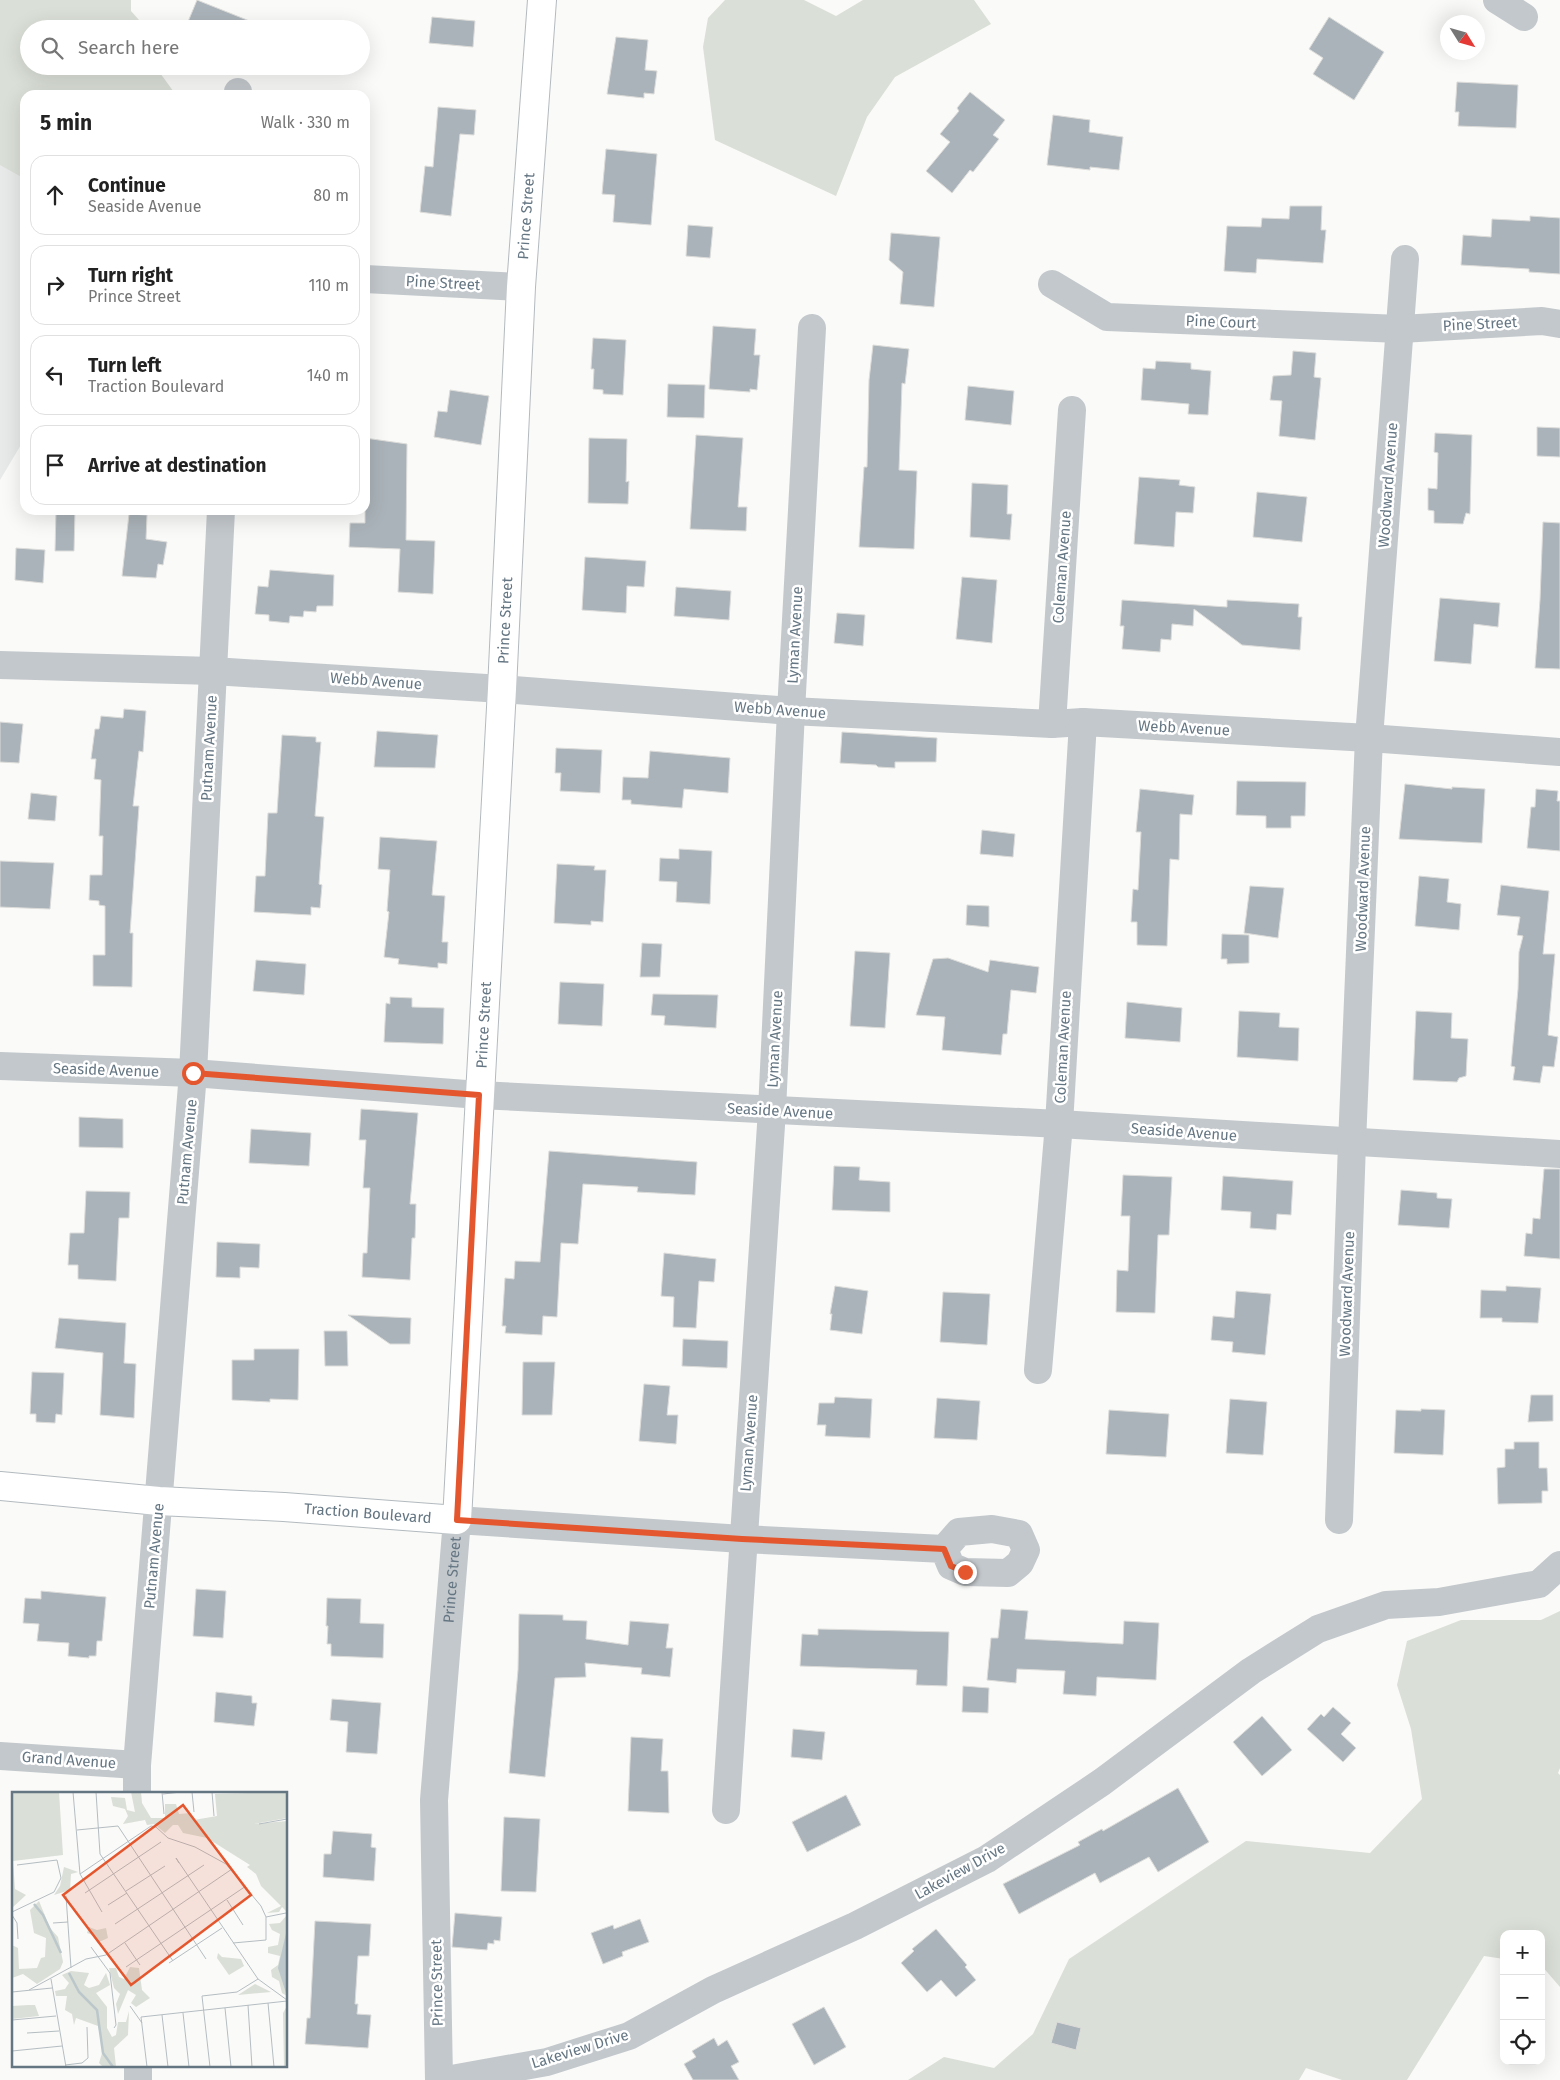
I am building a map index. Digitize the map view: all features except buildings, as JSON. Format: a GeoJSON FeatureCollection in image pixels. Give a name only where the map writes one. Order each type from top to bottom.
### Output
{"type":"FeatureCollection","features":[{"type":"Feature","properties":{"kind":"street","name":"Prince Street"},"geometry":{"type":"LineString","coordinates":[[439,2080],[434,1800],[457,1520],[502,689],[521,287],[542,0]]}},
{"type":"Feature","properties":{"kind":"street"},"geometry":{"type":"LineString","coordinates":[[1497,0],[1524,17]]}},
{"type":"Feature","properties":{"kind":"street","name":"Woodward Avenue"},"geometry":{"type":"LineString","coordinates":[[1339,1520],[1369,738],[1405,259]]}},
{"type":"Feature","properties":{"kind":"street","name":"Pine Street"},"geometry":{"type":"LineString","coordinates":[[370,279],[521,287]]}},
{"type":"Feature","properties":{"kind":"street","name":"Pine Court"},"geometry":{"type":"LineString","coordinates":[[1052,284],[1107,317],[1400,329]]}},
{"type":"Feature","properties":{"kind":"street","name":"Pine Street"},"geometry":{"type":"LineString","coordinates":[[1400,329],[1542,321],[1560,324]]}},
{"type":"Feature","properties":{"kind":"street","name":"Lyman Avenue"},"geometry":{"type":"LineString","coordinates":[[726,1810],[742,1539],[772,1110],[812,328]]}},
{"type":"Feature","properties":{"kind":"street","name":"Coleman Avenue"},"geometry":{"type":"LineString","coordinates":[[1052,724],[1072,410]]}},
{"type":"Feature","properties":{"kind":"street","name":"Putnam Avenue"},"geometry":{"type":"LineString","coordinates":[[137,1792],[137,1765],[193,1073],[221,515]]}},
{"type":"Feature","properties":{"kind":"street","name":"Webb Avenue"},"geometry":{"type":"LineString","coordinates":[[0,665],[213,671],[502,689],[791,711],[1052,724],[1083,722],[1369,738],[1560,752]]}},
{"type":"Feature","properties":{"kind":"street","name":"Coleman Avenue"},"geometry":{"type":"LineString","coordinates":[[1038,1370],[1059,1124],[1083,722]]}},
{"type":"Feature","properties":{"kind":"street","name":"Seaside Avenue"},"geometry":{"type":"LineString","coordinates":[[0,1066],[193,1073],[479,1095],[1059,1124],[1560,1154]]}},
{"type":"Feature","properties":{"kind":"street","name":"Traction Boulevard"},"geometry":{"type":"LineString","coordinates":[[0,1486],[159,1501],[284,1507],[742,1539],[944,1549]]}},
{"type":"Feature","properties":{"kind":"street","name":"Lakeview Drive"},"geometry":{"type":"LineString","coordinates":[[446,2080],[547,2062],[629,2036],[713,1990],[855,1926],[987,1859],[1102,1782],[1251,1671],[1318,1629],[1386,1605],[1439,1602],[1539,1584],[1560,1565]]}},
{"type":"Feature","properties":{"kind":"street","name":"Grand Avenue"},"geometry":{"type":"LineString","coordinates":[[0,1756],[137,1765]]}},
{"type":"Feature","properties":{"kind":"shaded area"},"geometry":{"type":"Polygon","coordinates":[[[0,0],[131,0],[131,11],[139,20],[20,20],[20,75],[162,75],[172,90],[20,90],[20,176],[0,165],[0,0]]]}},
{"type":"Feature","properties":{"kind":"shaded area"},"geometry":{"type":"Polygon","coordinates":[[[725,0],[804,0],[836,16],[863,0],[974,0],[991,24],[895,77],[867,117],[836,196],[715,140],[703,47],[708,18],[725,0]]]}},
{"type":"Feature","properties":{"kind":"shaded area"},"geometry":{"type":"Polygon","coordinates":[[[0,122],[20,135],[20,446],[0,480],[0,122]]]}},
{"type":"Feature","properties":{"kind":"shaded area"},"geometry":{"type":"Polygon","coordinates":[[[1560,1611],[1560,1768],[1558,1773],[1560,1775],[1560,1987],[1545,1970],[1545,1930],[1500,1930],[1500,1958],[1484,1956],[1407,2080],[1342,2080],[1306,2068],[1299,2080],[908,2080],[944,2057],[994,2068],[1033,2034],[1069,1959],[1246,1841],[1370,1853],[1422,1799],[1411,1729],[1397,1685],[1407,1641],[1461,1620],[1541,1620],[1560,1611]]]}},
{"type":"Feature","properties":{"kind":"route"},"geometry":{"type":"LineString","coordinates":[[193,1073],[479,1095],[457,1520],[742,1539],[944,1549],[951,1566],[965,1572]]}}]}
